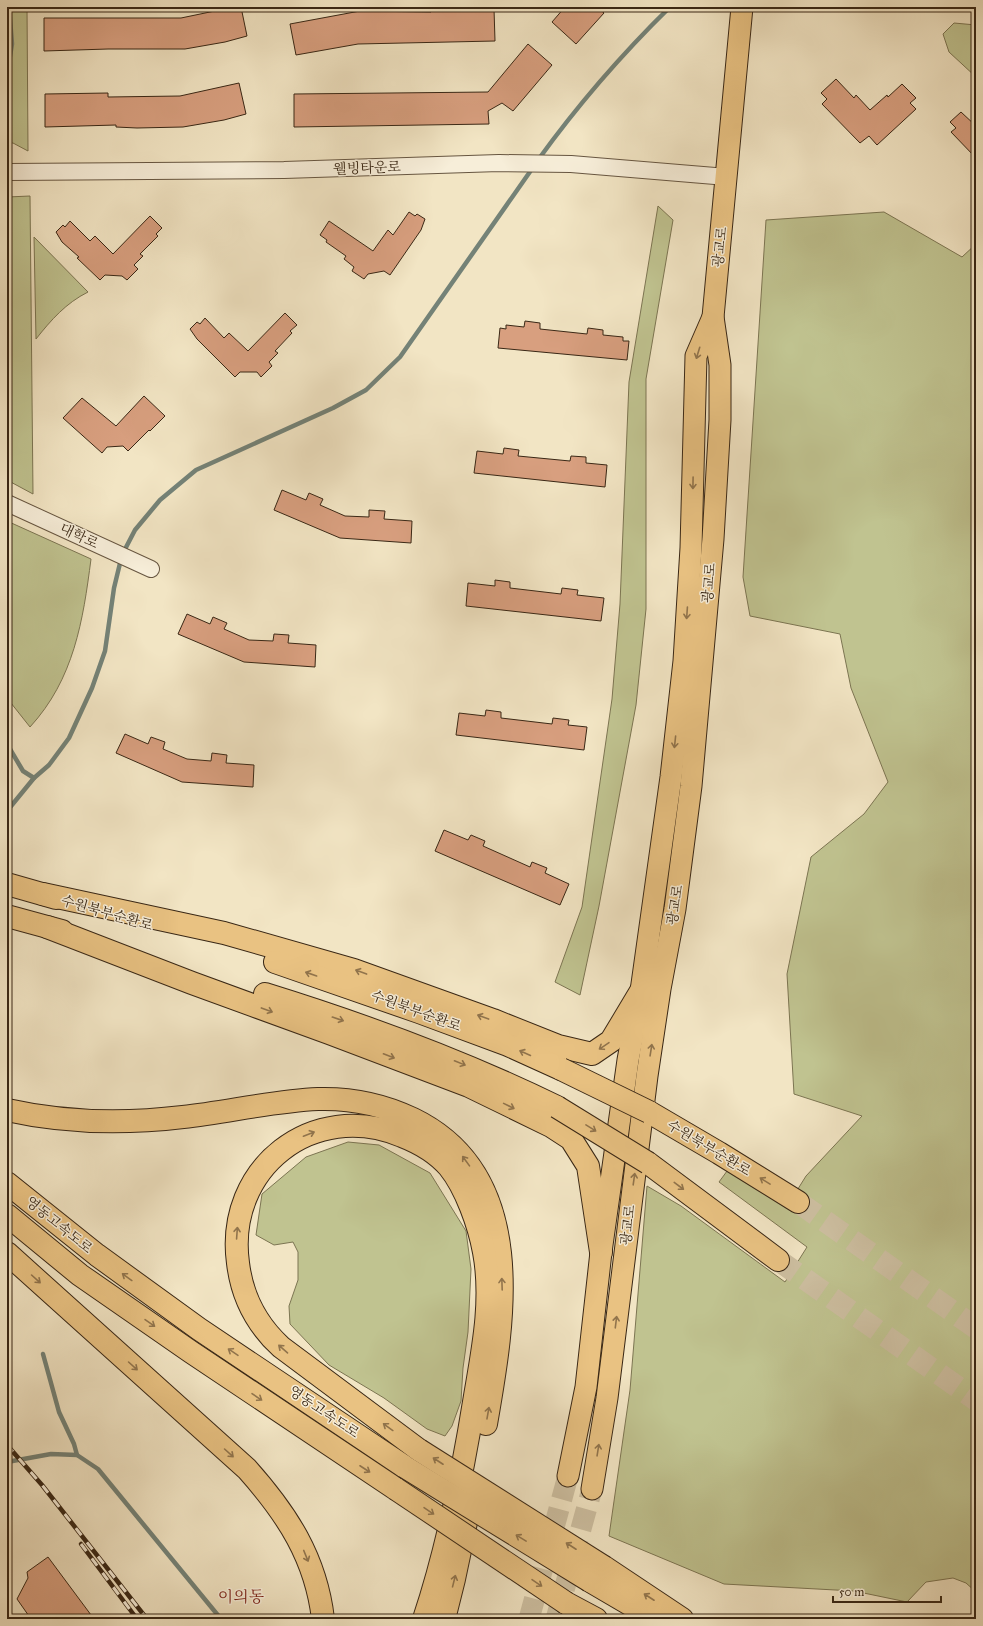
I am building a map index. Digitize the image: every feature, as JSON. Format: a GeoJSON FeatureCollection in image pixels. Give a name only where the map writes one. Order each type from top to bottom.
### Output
{"type":"FeatureCollection","features":[{"type":"Feature","properties":{"kind":"highway","name":"수원북부순환로"},"geometry":{"type":"LineString","coordinates":[[7,884],[295,968],[508,1045],[649,1112],[798,1202]]}},
{"type":"Feature","properties":{"kind":"highway"},"geometry":{"type":"LineString","coordinates":[[43,894],[224,932],[354,970],[493,1020],[558,1046],[592,1054],[611,1041],[641,990]]}},
{"type":"Feature","properties":{"kind":"highway"},"geometry":{"type":"LineString","coordinates":[[7,916],[281,999],[417,1046],[504,1081],[558,1107],[648,1163],[778,1260]]}},
{"type":"Feature","properties":{"kind":"highway"},"geometry":{"type":"LineString","coordinates":[[47,927],[192,983],[329,1032],[469,1086],[551,1126],[571,1139],[588,1166],[601,1252]]}},
{"type":"Feature","properties":{"kind":"highway"},"geometry":{"type":"LineString","coordinates":[[7,1110],[63,1119],[114,1122],[183,1117],[283,1102],[320,1099],[351,1101],[372,1104],[395,1111],[424,1125],[454,1147],[464,1159],[484,1192],[493,1221],[501,1257],[502,1299],[500,1336],[496,1366],[481,1450],[454,1579],[444,1619]]}},
{"type":"Feature","properties":{"kind":"highway"},"geometry":{"type":"LineString","coordinates":[[424,1619],[436,1584],[464,1461],[482,1356],[486,1326],[487,1297],[484,1251],[475,1218],[458,1181],[448,1167],[432,1151],[412,1140],[390,1131],[367,1125],[330,1127],[302,1136],[272,1158],[260,1171],[244,1199],[239,1214],[236,1244],[239,1274],[244,1292],[259,1324],[281,1347],[419,1450],[597,1574],[682,1619]]}},
{"type":"Feature","properties":{"kind":"highway","name":"영동고속도로"},"geometry":{"type":"LineString","coordinates":[[7,1183],[97,1256],[193,1324],[405,1468],[597,1574],[656,1619]]}},
{"type":"Feature","properties":{"kind":"highway","name":"영동고속도로"},"geometry":{"type":"LineString","coordinates":[[7,1215],[86,1279],[222,1373],[566,1603],[596,1619]]}},
{"type":"Feature","properties":{"kind":"highway"},"geometry":{"type":"LineString","coordinates":[[7,1253],[247,1469],[262,1486],[274,1500],[302,1545],[316,1582],[323,1619]]}},
{"type":"Feature","properties":{"kind":"main road","name":"광교로"},"geometry":{"type":"LineString","coordinates":[[592,1489],[608,1390],[647,1076],[660,989],[675,909],[691,786],[713,539],[720,420],[720,365],[713,317],[742,7]]}},
{"type":"Feature","properties":{"kind":"main road","name":"광교로"},"geometry":{"type":"LineString","coordinates":[[568,1476],[586,1386],[601,1252],[628,1060],[641,990],[671,777],[684,661],[691,548],[696,356],[713,317]]}},
{"type":"Feature","properties":{"kind":"street","name":"웰빙타운로"},"geometry":{"type":"LineString","coordinates":[[7,172],[284,170],[500,163],[571,164],[727,177]]}},
{"type":"Feature","properties":{"kind":"street","name":"대학로"},"geometry":{"type":"LineString","coordinates":[[7,503],[150,569]]}},
{"type":"Feature","properties":{"kind":"green space"},"geometry":{"type":"Polygon","coordinates":[[[7,7],[27,7],[28,151],[13,143],[7,143],[7,7]]]}},
{"type":"Feature","properties":{"kind":"green space"},"geometry":{"type":"Polygon","coordinates":[[[954,23],[976,25],[976,77],[949,52],[943,34],[954,23]]]}},
{"type":"Feature","properties":{"kind":"green space"},"geometry":{"type":"Polygon","coordinates":[[[30,196],[33,494],[7,480],[7,197],[30,196]]]}},
{"type":"Feature","properties":{"kind":"green space"},"geometry":{"type":"Polygon","coordinates":[[[658,206],[673,220],[646,379],[646,609],[636,705],[599,906],[580,995],[555,982],[582,907],[612,699],[620,604],[629,382],[658,206]]]}},
{"type":"Feature","properties":{"kind":"green space"},"geometry":{"type":"Polygon","coordinates":[[[884,212],[962,257],[976,244],[976,1592],[966,1583],[953,1578],[926,1582],[907,1602],[854,1591],[724,1584],[609,1536],[630,1390],[647,1186],[681,1206],[785,1282],[807,1247],[719,1182],[730,1167],[761,1187],[786,1208],[806,1176],[862,1116],[794,1094],[787,974],[811,857],[864,814],[888,782],[851,688],[840,634],[750,616],[743,577],[766,220],[884,212]]]}},
{"type":"Feature","properties":{"kind":"green space"},"geometry":{"type":"Polygon","coordinates":[[[34,237],[88,292],[80,296],[59,312],[36,339],[34,237]]]}},
{"type":"Feature","properties":{"kind":"green space"},"geometry":{"type":"Polygon","coordinates":[[[7,521],[91,559],[80,627],[67,669],[45,709],[30,727],[7,698],[7,521]]]}},
{"type":"Feature","properties":{"kind":"green space"},"geometry":{"type":"Polygon","coordinates":[[[348,1142],[379,1145],[430,1173],[466,1231],[471,1269],[468,1332],[463,1368],[461,1401],[452,1426],[445,1436],[427,1429],[384,1398],[329,1365],[290,1324],[289,1306],[298,1280],[298,1252],[293,1242],[274,1245],[256,1235],[262,1194],[306,1157],[348,1142]]]}},
{"type":"Feature","properties":{"kind":"building"},"geometry":{"type":"Polygon","coordinates":[[[234,7],[241,7],[247,36],[225,42],[185,49],[44,51],[44,18],[181,18],[234,7]]]}},
{"type":"Feature","properties":{"kind":"building"},"geometry":{"type":"Polygon","coordinates":[[[565,7],[597,7],[604,13],[576,44],[552,22],[565,7]]]}},
{"type":"Feature","properties":{"kind":"building"},"geometry":{"type":"Polygon","coordinates":[[[494,9],[495,41],[358,44],[296,55],[290,24],[360,11],[431,12],[431,10],[494,9]]]}},
{"type":"Feature","properties":{"kind":"building"},"geometry":{"type":"Polygon","coordinates":[[[528,44],[552,65],[513,111],[502,103],[488,111],[489,124],[294,127],[294,94],[488,92],[528,44]]]}},
{"type":"Feature","properties":{"kind":"building"},"geometry":{"type":"Polygon","coordinates":[[[836,79],[854,98],[856,95],[870,110],[887,95],[888,97],[902,84],[916,98],[910,103],[916,109],[877,145],[869,136],[860,143],[822,104],[827,99],[821,93],[836,79]]]}},
{"type":"Feature","properties":{"kind":"building"},"geometry":{"type":"Polygon","coordinates":[[[239,83],[246,114],[224,120],[183,127],[137,128],[116,127],[116,125],[45,127],[45,94],[108,93],[108,97],[180,96],[239,83]]]}},
{"type":"Feature","properties":{"kind":"building"},"geometry":{"type":"Polygon","coordinates":[[[961,112],[976,126],[976,158],[951,132],[956,128],[950,122],[961,112]]]}},
{"type":"Feature","properties":{"kind":"building"},"geometry":{"type":"Polygon","coordinates":[[[409,212],[415,216],[417,214],[425,219],[421,230],[390,275],[384,271],[368,274],[364,279],[352,271],[354,267],[344,259],[346,256],[326,242],[327,240],[320,235],[329,221],[373,251],[388,230],[393,235],[409,212]]]}},
{"type":"Feature","properties":{"kind":"building"},"geometry":{"type":"Polygon","coordinates":[[[150,216],[162,228],[156,234],[158,236],[140,254],[143,256],[134,265],[138,269],[127,280],[122,276],[105,275],[100,280],[77,258],[79,257],[62,242],[56,232],[63,225],[65,227],[70,221],[90,241],[95,236],[113,254],[150,216]]]}},
{"type":"Feature","properties":{"kind":"building"},"geometry":{"type":"Polygon","coordinates":[[[285,313],[297,325],[290,331],[292,333],[275,351],[278,353],[269,362],[272,366],[261,377],[257,372],[240,372],[235,377],[197,339],[190,329],[197,322],[200,324],[205,318],[224,338],[229,333],[248,351],[285,313]]]}},
{"type":"Feature","properties":{"kind":"building"},"geometry":{"type":"Polygon","coordinates":[[[525,321],[540,323],[540,329],[587,334],[588,328],[603,330],[603,335],[623,337],[623,341],[629,341],[627,360],[498,348],[500,328],[506,329],[506,325],[524,327],[525,321]]]}},
{"type":"Feature","properties":{"kind":"building"},"geometry":{"type":"Polygon","coordinates":[[[144,396],[165,416],[128,451],[123,446],[107,447],[102,453],[63,418],[82,398],[116,426],[144,396]]]}},
{"type":"Feature","properties":{"kind":"building"},"geometry":{"type":"Polygon","coordinates":[[[504,448],[519,450],[518,456],[570,461],[571,456],[586,457],[586,463],[607,465],[605,487],[474,473],[477,451],[503,454],[504,448]]]}},
{"type":"Feature","properties":{"kind":"building"},"geometry":{"type":"Polygon","coordinates":[[[282,490],[306,500],[309,493],[323,499],[320,505],[345,516],[369,517],[369,510],[385,511],[384,519],[412,521],[411,543],[340,538],[274,510],[282,490]]]}},
{"type":"Feature","properties":{"kind":"building"},"geometry":{"type":"Polygon","coordinates":[[[495,580],[510,582],[510,588],[561,594],[562,588],[578,590],[577,595],[604,598],[601,621],[466,606],[468,583],[495,586],[495,580]]]}},
{"type":"Feature","properties":{"kind":"building"},"geometry":{"type":"Polygon","coordinates":[[[187,614],[210,624],[213,617],[227,623],[224,629],[249,640],[273,641],[274,634],[289,635],[288,643],[316,645],[315,667],[244,662],[178,634],[187,614]]]}},
{"type":"Feature","properties":{"kind":"building"},"geometry":{"type":"Polygon","coordinates":[[[486,710],[501,712],[501,718],[552,724],[553,718],[569,720],[568,725],[587,727],[584,750],[456,735],[459,713],[485,716],[486,710]]]}},
{"type":"Feature","properties":{"kind":"building"},"geometry":{"type":"Polygon","coordinates":[[[125,734],[148,744],[151,737],[165,742],[163,749],[187,759],[211,761],[212,753],[227,755],[226,763],[254,765],[253,787],[182,782],[116,753],[125,734]]]}},
{"type":"Feature","properties":{"kind":"building"},"geometry":{"type":"Polygon","coordinates":[[[444,830],[468,840],[471,835],[485,841],[483,846],[530,867],[532,862],[547,868],[545,873],[569,884],[560,905],[435,851],[444,830]]]}},
{"type":"Feature","properties":{"kind":"building"},"geometry":{"type":"Polygon","coordinates":[[[48,1557],[94,1619],[31,1619],[17,1599],[28,1578],[27,1572],[48,1557]]]}},
{"type":"Feature","properties":{"kind":"waterway"},"geometry":{"type":"LineString","coordinates":[[7,74],[12,44],[9,7]]}},
{"type":"Feature","properties":{"kind":"waterway"},"geometry":{"type":"LineString","coordinates":[[538,160],[568,120],[601,81],[670,7]]}},
{"type":"Feature","properties":{"kind":"waterway"},"geometry":{"type":"LineString","coordinates":[[7,811],[34,778],[49,765],[69,738],[92,688],[105,651],[114,588],[122,555],[135,530],[160,500],[196,470],[333,408],[366,390],[400,357],[534,166]]}},
{"type":"Feature","properties":{"kind":"waterway"},"geometry":{"type":"LineString","coordinates":[[7,744],[23,771],[34,778]]}},
{"type":"Feature","properties":{"kind":"waterway"},"geometry":{"type":"LineString","coordinates":[[43,1354],[59,1412],[74,1444],[77,1455]]}},
{"type":"Feature","properties":{"kind":"waterway"},"geometry":{"type":"LineString","coordinates":[[7,1462],[51,1454],[77,1455],[98,1469],[221,1619]]}},
{"type":"Feature","properties":{"kind":"tunnel"},"geometry":{"type":"LineString","coordinates":[[798,1202],[976,1328]]}},
{"type":"Feature","properties":{"kind":"tunnel"},"geometry":{"type":"LineString","coordinates":[[778,1260],[976,1400]]}},
{"type":"Feature","properties":{"kind":"tunnel"},"geometry":{"type":"LineString","coordinates":[[529,1619],[568,1476]]}},
{"type":"Feature","properties":{"kind":"tunnel"},"geometry":{"type":"LineString","coordinates":[[556,1619],[592,1489]]}},
{"type":"Feature","properties":{"kind":"railway"},"geometry":{"type":"LineString","coordinates":[[7,1445],[42,1485],[147,1619]]}},
{"type":"Feature","properties":{"kind":"railway"},"geometry":{"type":"LineString","coordinates":[[81,1544],[137,1619]]}},
{"type":"Feature","properties":{"kind":"district","name":"이의동"},"geometry":{"type":"Point","coordinates":[241,1596]}}]}
